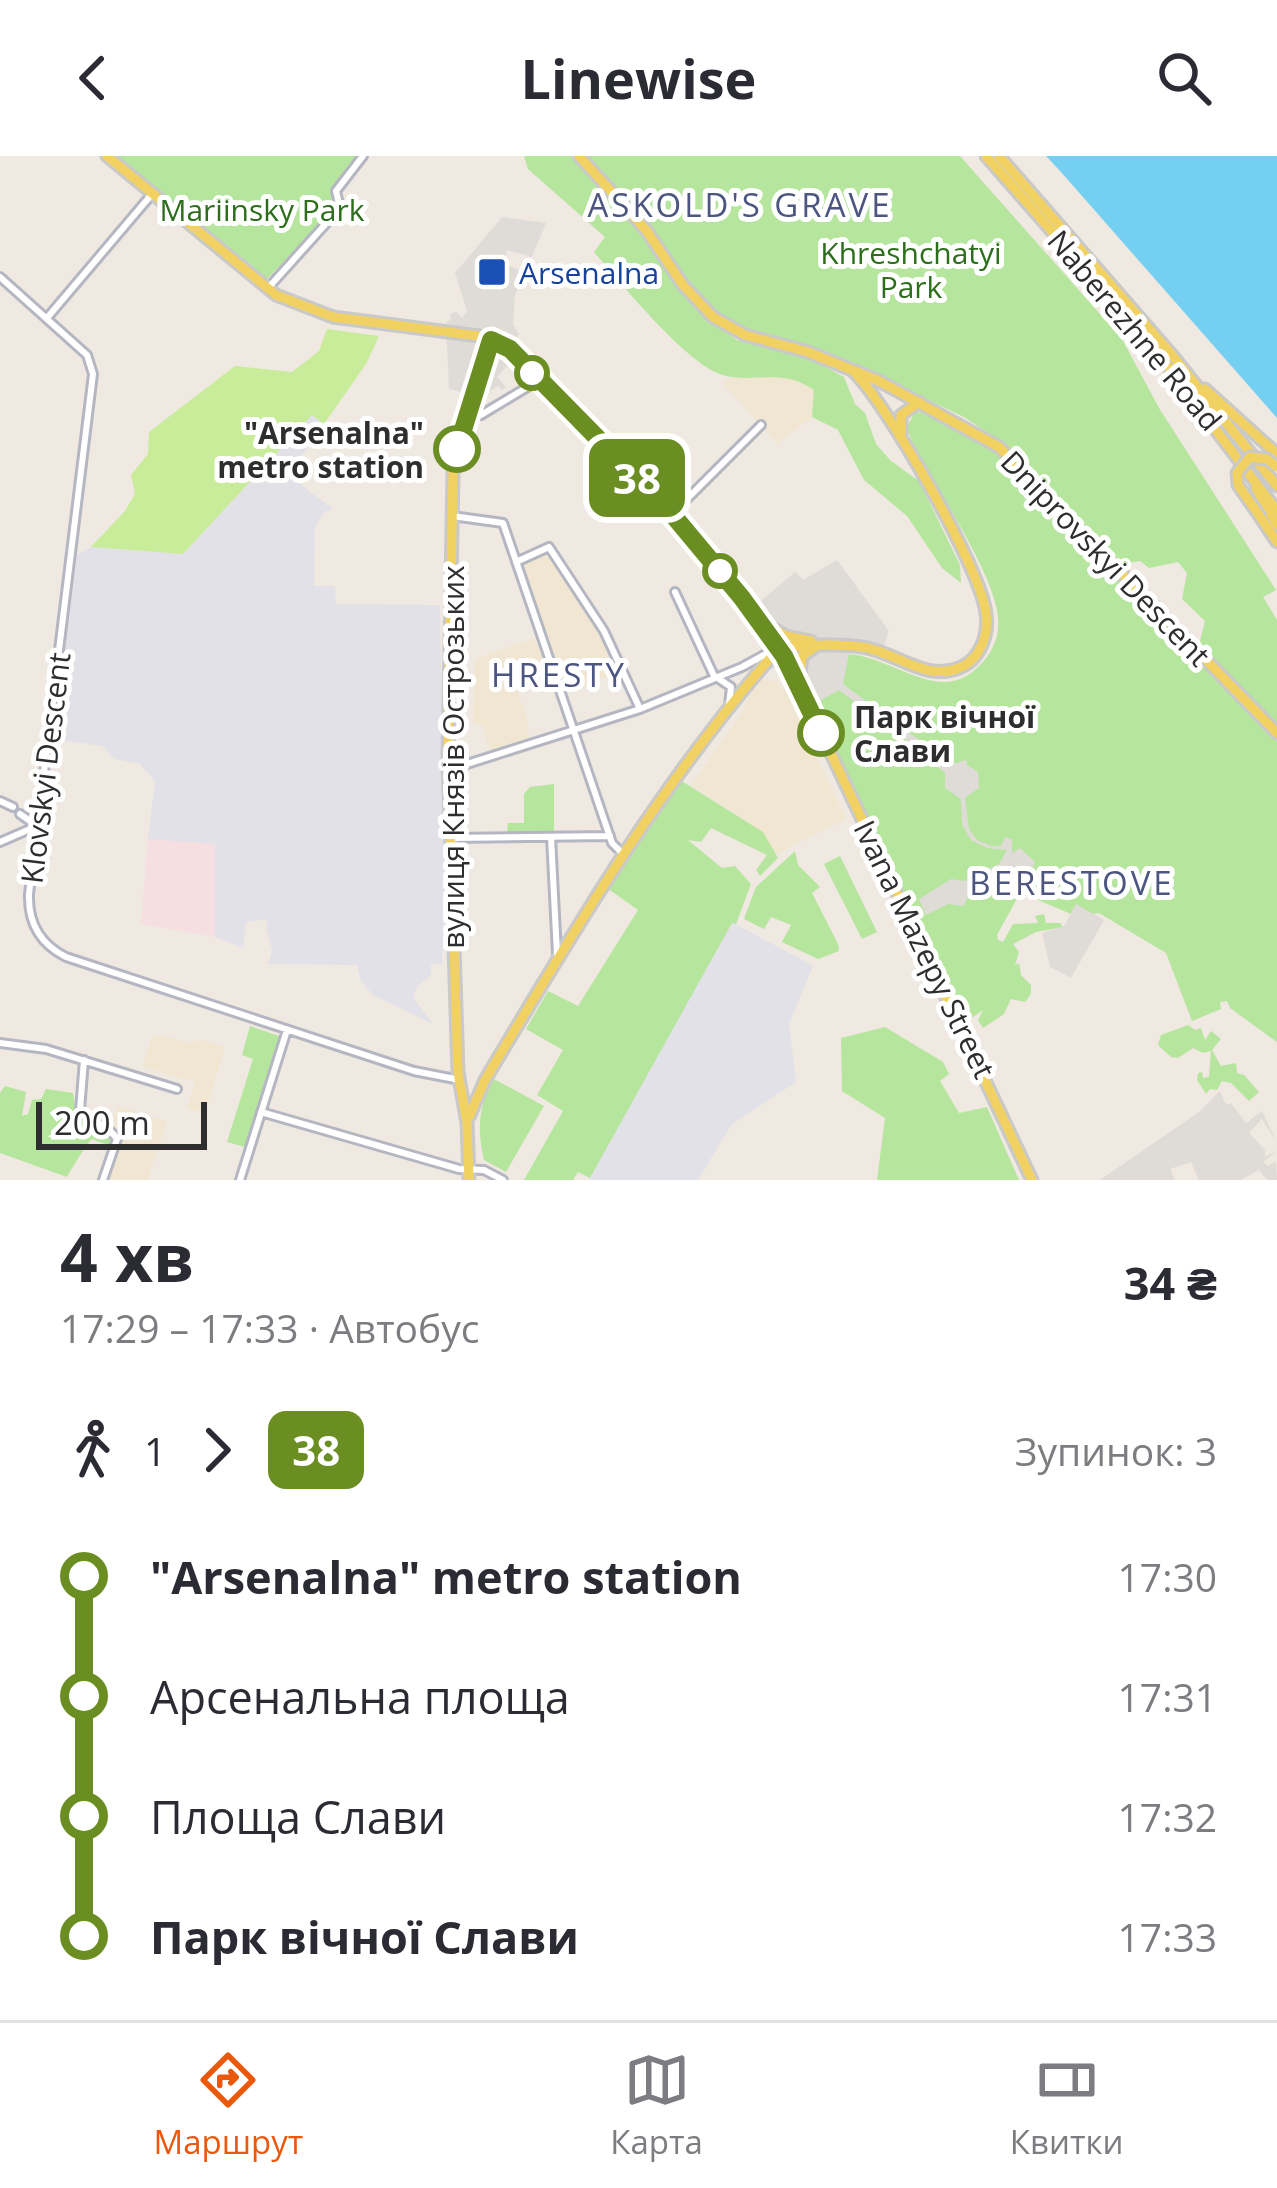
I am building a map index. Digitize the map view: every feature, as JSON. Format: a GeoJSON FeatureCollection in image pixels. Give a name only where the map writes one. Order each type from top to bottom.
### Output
{"type":"FeatureCollection","features":[{"type":"Feature","properties":{"kind":"main road"},"geometry":{"type":"LineString","coordinates":[[107,156],[266,290],[333,317],[491,340]]}},
{"type":"Feature","properties":{"kind":"main road","name":"Dniprovskyi Descent"},"geometry":{"type":"LineString","coordinates":[[579,156],[646,230],[683,285],[713,317],[745,335],[850,369],[921,402],[999,447],[1277,733]]}},
{"type":"Feature","properties":{"kind":"main road","name":"Naberezhne Road"},"geometry":{"type":"LineString","coordinates":[[986,156],[1154,348],[1277,511]]}},
{"type":"Feature","properties":{"kind":"main road","name":"Naberezhne Road"},"geometry":{"type":"LineString","coordinates":[[999,156],[1194,381],[1277,486]]}},
{"type":"Feature","properties":{"kind":"main road","name":"Ivana Mazepy Street"},"geometry":{"type":"LineString","coordinates":[[491,340],[510,349],[672,514],[779,648],[1033,1180]]}},
{"type":"Feature","properties":{"kind":"main road","name":"вулиця Князів Острозьких"},"geometry":{"type":"LineString","coordinates":[[469,1175],[460,1080],[448,770],[452,516],[454,460],[491,340]]}},
{"type":"Feature","properties":{"kind":"main road"},"geometry":{"type":"LineString","coordinates":[[467,1124],[485,1080],[622,854],[729,705],[779,648],[874,649],[939,671],[966,664],[982,644],[987,617],[980,593],[903,440],[876,396],[850,369]]}},
{"type":"Feature","properties":{"kind":"main road"},"geometry":{"type":"LineString","coordinates":[[1194,381],[1277,454]]}},
{"type":"Feature","properties":{"kind":"main road"},"geometry":{"type":"LineString","coordinates":[[903,440],[901,415],[908,406],[921,402]]}},
{"type":"Feature","properties":{"kind":"main road"},"geometry":{"type":"LineString","coordinates":[[1277,467],[1267,459],[1250,457],[1238,472],[1238,485],[1277,542]]}},
{"type":"Feature","properties":{"kind":"main road","name":"Naberezhne Road"},"geometry":{"type":"LineString","coordinates":[[1258,463],[1277,495]]}},
{"type":"Feature","properties":{"kind":"main road"},"geometry":{"type":"LineString","coordinates":[[1246,467],[1277,526]]}},
{"type":"Feature","properties":{"kind":"main road"},"geometry":{"type":"LineString","coordinates":[[756,617],[786,636],[836,646]]}},
{"type":"Feature","properties":{"kind":"main road"},"geometry":{"type":"LineString","coordinates":[[799,687],[802,656],[820,645]]}},
{"type":"Feature","properties":{"kind":"main road"},"geometry":{"type":"LineString","coordinates":[[755,671],[778,665],[799,687]]}},
{"type":"Feature","properties":{"kind":"main road"},"geometry":{"type":"LineString","coordinates":[[460,1080],[485,1080]]}},
{"type":"Feature","properties":{"kind":"street"},"geometry":{"type":"LineString","coordinates":[[266,290],[340,208],[336,191],[363,156]]}},
{"type":"Feature","properties":{"kind":"street"},"geometry":{"type":"LineString","coordinates":[[0,278],[46,318],[152,194]]}},
{"type":"Feature","properties":{"kind":"street","name":"Klovskyi Descent"},"geometry":{"type":"LineString","coordinates":[[46,318],[87,355],[92,368],[87,440],[25,902],[38,933],[66,957],[426,1075],[460,1080]]}},
{"type":"Feature","properties":{"kind":"street"},"geometry":{"type":"LineString","coordinates":[[466,416],[481,415],[538,380]]}},
{"type":"Feature","properties":{"kind":"street"},"geometry":{"type":"LineString","coordinates":[[672,514],[761,425]]}},
{"type":"Feature","properties":{"kind":"street"},"geometry":{"type":"LineString","coordinates":[[452,516],[502,523],[610,836],[622,854]]}},
{"type":"Feature","properties":{"kind":"street"},"geometry":{"type":"LineString","coordinates":[[515,562],[549,547],[600,624],[640,709]]}},
{"type":"Feature","properties":{"kind":"street"},"geometry":{"type":"LineString","coordinates":[[676,592],[715,678]]}},
{"type":"Feature","properties":{"kind":"street"},"geometry":{"type":"LineString","coordinates":[[448,770],[640,709],[779,648]]}},
{"type":"Feature","properties":{"kind":"street"},"geometry":{"type":"LineString","coordinates":[[715,678],[726,680],[731,687],[729,705]]}},
{"type":"Feature","properties":{"kind":"street"},"geometry":{"type":"LineString","coordinates":[[0,801],[37,826],[0,842]]}},
{"type":"Feature","properties":{"kind":"street"},"geometry":{"type":"LineString","coordinates":[[450,838],[610,836]]}},
{"type":"Feature","properties":{"kind":"street"},"geometry":{"type":"LineString","coordinates":[[551,837],[558,958]]}},
{"type":"Feature","properties":{"kind":"street"},"geometry":{"type":"LineString","coordinates":[[240,1180],[287,1030]]}},
{"type":"Feature","properties":{"kind":"street"},"geometry":{"type":"LineString","coordinates":[[0,1043],[84,1060],[177,1090]]}},
{"type":"Feature","properties":{"kind":"street"},"geometry":{"type":"LineString","coordinates":[[84,1060],[80,1111],[117,1139],[103,1180]]}},
{"type":"Feature","properties":{"kind":"street"},"geometry":{"type":"LineString","coordinates":[[261,1112],[469,1175],[484,1170],[503,1180]]}},
{"type":"Feature","properties":{"kind":"shaded area"},"geometry":{"type":"Polygon","coordinates":[[[502,217],[546,223],[532,257],[507,250],[507,266],[479,263],[478,285],[506,288],[509,266],[527,273],[515,294],[513,324],[519,334],[510,349],[510,363],[497,377],[506,387],[498,386],[481,397],[449,389],[446,322],[450,314],[456,312],[462,318],[467,311],[455,273],[502,217]]]}},
{"type":"Feature","properties":{"kind":"shaded area"},"geometry":{"type":"Polygon","coordinates":[[[738,375],[794,378],[805,383],[817,392],[812,417],[777,443],[722,382],[738,375]]]}},
{"type":"Feature","properties":{"kind":"shaded area"},"geometry":{"type":"Polygon","coordinates":[[[312,415],[324,424],[288,475],[333,509],[324,512],[315,527],[314,586],[335,586],[336,604],[440,605],[446,950],[442,964],[431,964],[431,975],[413,997],[433,1024],[373,995],[361,981],[357,965],[268,964],[272,951],[268,919],[246,922],[243,948],[215,937],[215,845],[148,839],[155,781],[140,764],[115,759],[102,746],[53,739],[77,555],[91,547],[183,554],[312,415]]]}},
{"type":"Feature","properties":{"kind":"shaded area"},"geometry":{"type":"Polygon","coordinates":[[[546,553],[597,630],[617,672],[567,691],[523,564],[546,553]]]}},
{"type":"Feature","properties":{"kind":"shaded area"},"geometry":{"type":"Polygon","coordinates":[[[837,560],[889,631],[881,655],[850,649],[843,684],[952,764],[967,760],[978,772],[979,788],[965,798],[969,829],[977,840],[991,846],[1001,846],[1005,837],[1012,839],[1012,853],[1020,848],[1035,862],[1028,878],[1012,878],[1010,884],[1003,877],[970,892],[964,906],[948,904],[926,915],[919,899],[951,879],[964,881],[999,864],[1007,850],[987,848],[971,840],[962,824],[961,799],[945,788],[945,773],[906,740],[839,690],[813,705],[789,672],[780,667],[766,670],[754,655],[763,647],[765,635],[749,611],[795,572],[803,580],[837,560]]]}},
{"type":"Feature","properties":{"kind":"shaded area"},"geometry":{"type":"Polygon","coordinates":[[[535,638],[546,669],[514,681],[528,722],[529,742],[491,753],[482,725],[473,724],[475,659],[535,638]]]}},
{"type":"Feature","properties":{"kind":"shaded area"},"geometry":{"type":"Polygon","coordinates":[[[759,680],[779,681],[779,688],[785,689],[846,819],[775,855],[763,832],[691,785],[753,689],[759,688],[759,680]]]}},
{"type":"Feature","properties":{"kind":"shaded area"},"geometry":{"type":"Polygon","coordinates":[[[148,839],[215,844],[215,937],[141,924],[148,839]]]}},
{"type":"Feature","properties":{"kind":"shaded area"},"geometry":{"type":"Polygon","coordinates":[[[1076,904],[1104,920],[1071,978],[1050,967],[1042,933],[1064,926],[1076,904]]]}},
{"type":"Feature","properties":{"kind":"shaded area"},"geometry":{"type":"Polygon","coordinates":[[[732,922],[813,966],[789,1024],[796,1082],[732,1124],[698,1180],[589,1180],[618,1121],[732,922]]]}},
{"type":"Feature","properties":{"kind":"shaded area"},"geometry":{"type":"Polygon","coordinates":[[[162,1035],[189,1044],[200,1040],[225,1047],[205,1113],[187,1108],[195,1082],[143,1067],[151,1039],[162,1035]]]}},
{"type":"Feature","properties":{"kind":"shaded area"},"geometry":{"type":"Polygon","coordinates":[[[1220,1091],[1246,1123],[1262,1111],[1277,1143],[1262,1119],[1249,1133],[1265,1150],[1265,1157],[1277,1151],[1263,1162],[1268,1166],[1276,1161],[1277,1180],[1267,1180],[1259,1170],[1240,1180],[1199,1180],[1191,1162],[1170,1169],[1175,1180],[1100,1180],[1199,1112],[1220,1091]]]}},
{"type":"Feature","properties":{"kind":"shaded area"},"geometry":{"type":"Polygon","coordinates":[[[118,1106],[167,1122],[147,1180],[107,1180],[122,1140],[111,1126],[118,1106]]]}},
{"type":"Feature","properties":{"kind":"green space","name":"Mariinsky Park"},"geometry":{"type":"Polygon","coordinates":[[[118,156],[358,156],[333,186],[336,209],[266,280],[118,156]]]}},
{"type":"Feature","properties":{"kind":"green space"},"geometry":{"type":"Polygon","coordinates":[[[524,156],[574,156],[642,231],[676,283],[714,324],[737,340],[809,358],[844,377],[876,444],[919,481],[960,565],[961,583],[942,568],[907,516],[864,480],[838,430],[812,417],[814,390],[791,379],[723,375],[692,356],[594,252],[605,237],[528,169],[524,156]]]}},
{"type":"Feature","properties":{"kind":"green space","name":"Khreshchatyi Park"},"geometry":{"type":"Polygon","coordinates":[[[585,156],[960,156],[1122,339],[1159,408],[1276,590],[1263,597],[1277,620],[1277,726],[1199,645],[1205,621],[1182,599],[1187,573],[1178,562],[1149,568],[1140,561],[1121,564],[1007,446],[964,417],[834,356],[746,330],[717,314],[690,287],[649,226],[585,156]]]}},
{"type":"Feature","properties":{"kind":"green space"},"geometry":{"type":"Polygon","coordinates":[[[327,329],[379,336],[366,364],[324,424],[312,415],[183,554],[91,547],[135,494],[131,475],[148,454],[149,432],[235,366],[292,372],[319,351],[327,329]]]}},
{"type":"Feature","properties":{"kind":"green space"},"geometry":{"type":"Polygon","coordinates":[[[915,412],[929,413],[997,453],[1277,741],[1277,1042],[1227,1001],[1220,1002],[1221,1009],[1192,1021],[1166,953],[1099,913],[1078,917],[1024,894],[1019,895],[998,940],[1003,942],[1013,924],[1038,923],[1035,916],[1044,914],[1046,923],[1063,927],[1036,932],[1013,944],[1019,952],[1015,965],[1019,963],[1021,975],[1031,985],[1025,1002],[1011,999],[1004,1014],[983,1028],[978,1020],[983,1010],[967,1021],[804,685],[849,654],[946,682],[975,670],[994,645],[998,625],[994,598],[906,428],[915,412]]]}},
{"type":"Feature","properties":{"kind":"green space"},"geometry":{"type":"Polygon","coordinates":[[[680,780],[763,832],[778,858],[760,876],[756,870],[767,855],[711,828],[701,842],[688,840],[722,868],[735,866],[751,884],[736,924],[732,923],[590,1178],[578,1172],[573,1180],[524,1180],[563,1111],[537,1095],[563,1050],[526,1029],[548,991],[578,1006],[638,910],[607,888],[680,780]]]}},
{"type":"Feature","properties":{"kind":"green space"},"geometry":{"type":"Polygon","coordinates":[[[554,784],[554,834],[507,834],[508,823],[524,823],[524,794],[530,787],[554,784]]]}},
{"type":"Feature","properties":{"kind":"green space"},"geometry":{"type":"Polygon","coordinates":[[[795,851],[798,865],[820,887],[812,893],[838,944],[839,951],[818,959],[782,942],[791,925],[771,917],[764,929],[744,919],[756,887],[795,851]]]}},
{"type":"Feature","properties":{"kind":"green space"},"geometry":{"type":"Polygon","coordinates":[[[840,856],[877,932],[862,939],[824,864],[840,856]]]}},
{"type":"Feature","properties":{"kind":"green space"},"geometry":{"type":"Polygon","coordinates":[[[1188,1025],[1201,1028],[1205,1040],[1211,1031],[1221,1039],[1212,1050],[1221,1066],[1236,1063],[1237,1073],[1259,1092],[1249,1101],[1231,1083],[1222,1081],[1217,1090],[1206,1094],[1197,1080],[1202,1072],[1203,1078],[1209,1077],[1211,1051],[1193,1048],[1178,1058],[1158,1045],[1161,1035],[1188,1025]]]}},
{"type":"Feature","properties":{"kind":"green space"},"geometry":{"type":"Polygon","coordinates":[[[250,1026],[282,1037],[245,1147],[227,1142],[253,1059],[242,1055],[250,1026]]]}},
{"type":"Feature","properties":{"kind":"green space"},"geometry":{"type":"Polygon","coordinates":[[[885,1027],[943,1062],[949,1074],[940,1081],[959,1113],[987,1107],[1019,1180],[877,1180],[885,1118],[842,1091],[841,1038],[885,1027]]]}},
{"type":"Feature","properties":{"kind":"green space"},"geometry":{"type":"Polygon","coordinates":[[[494,1079],[544,1106],[506,1172],[484,1160],[480,1138],[482,1109],[494,1079]]]}},
{"type":"Feature","properties":{"kind":"green space"},"geometry":{"type":"Polygon","coordinates":[[[5,1086],[26,1092],[22,1116],[46,1089],[73,1093],[76,1117],[105,1130],[111,1137],[110,1146],[92,1139],[67,1177],[0,1153],[0,1093],[5,1086]]]}},
{"type":"Feature","properties":{"kind":"water"},"geometry":{"type":"Polygon","coordinates":[[[1046,156],[1277,156],[1277,418],[1061,172],[1046,156]]]}},
{"type":"Feature","properties":{"kind":"bus line","name":"38"},"geometry":{"type":"LineString","coordinates":[[457,449],[491,340],[510,349],[672,514],[772,638],[821,733]]}},
{"type":"Feature","properties":{"kind":"place","name":"Arsenalna"},"geometry":{"type":"Point","coordinates":[492,272]}},
{"type":"Feature","properties":{"kind":"place","name":"\"Arsenalna\" metro station"},"geometry":{"type":"Point","coordinates":[457,449]}},
{"type":"Feature","properties":{"kind":"place","name":"Парк вічної Слави"},"geometry":{"type":"Point","coordinates":[821,733]}},
{"type":"Feature","properties":{"kind":"district","name":"ASKOLD'S GRAVE"},"geometry":{"type":"Point","coordinates":[740,204]}},
{"type":"Feature","properties":{"kind":"district","name":"HRESTY"},"geometry":{"type":"Point","coordinates":[559,674]}},
{"type":"Feature","properties":{"kind":"district","name":"BERESTOVE"},"geometry":{"type":"Point","coordinates":[1072,882]}}]}
